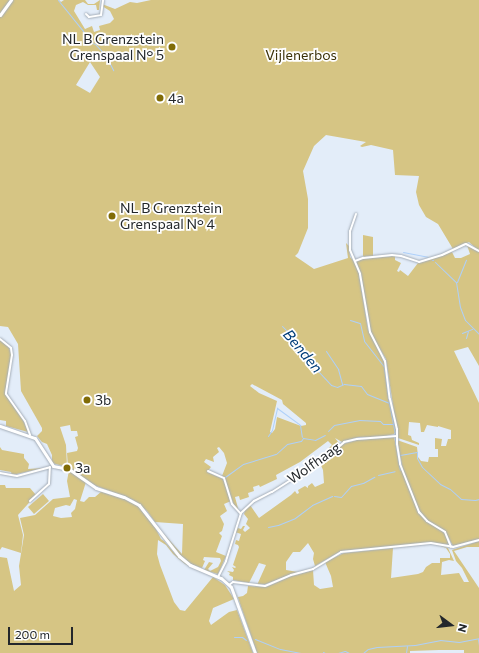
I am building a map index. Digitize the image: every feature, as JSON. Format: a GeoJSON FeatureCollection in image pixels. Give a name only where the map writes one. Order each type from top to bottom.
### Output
{"type":"FeatureCollection","features":[{"type":"Feature","properties":{"kind":"main road"},"geometry":{"type":"LineString","coordinates":[[0,15],[11,0]]}},
{"type":"Feature","properties":{"kind":"main road"},"geometry":{"type":"LineString","coordinates":[[0,426],[30,435],[39,442],[51,466],[71,470],[94,487],[124,497],[139,505],[146,512],[172,549],[185,562],[218,577],[229,585],[236,597],[255,653]]}},
{"type":"Feature","properties":{"kind":"street"},"geometry":{"type":"LineString","coordinates":[[86,14],[89,17],[101,15],[103,0]]}},
{"type":"Feature","properties":{"kind":"street"},"geometry":{"type":"LineString","coordinates":[[356,214],[351,229],[349,242],[351,257],[355,261],[360,274],[370,332],[385,360],[390,399],[397,429],[400,464],[418,510],[427,521],[445,532],[451,547]]}},
{"type":"Feature","properties":{"kind":"street"},"geometry":{"type":"LineString","coordinates":[[355,261],[363,258],[392,255],[401,256],[419,262],[442,255],[466,244],[479,251]]}},
{"type":"Feature","properties":{"kind":"street"},"geometry":{"type":"LineString","coordinates":[[0,339],[11,348],[12,355],[6,394],[25,422],[30,435]]}},
{"type":"Feature","properties":{"kind":"street","name":"Wolfhaag"},"geometry":{"type":"LineString","coordinates":[[218,577],[227,559],[241,514],[254,501],[272,492],[327,457],[344,442],[357,439],[397,436]]}},
{"type":"Feature","properties":{"kind":"street"},"geometry":{"type":"LineString","coordinates":[[0,473],[17,476],[51,466],[49,484],[30,501]]}},
{"type":"Feature","properties":{"kind":"street"},"geometry":{"type":"LineString","coordinates":[[208,471],[224,478],[232,504],[241,514]]}},
{"type":"Feature","properties":{"kind":"street"},"geometry":{"type":"LineString","coordinates":[[229,585],[233,582],[265,586],[291,575],[313,569],[340,552],[431,543],[451,547],[479,540]]}},
{"type":"Feature","properties":{"kind":"green space","name":"Vijlenerbos"},"geometry":{"type":"Polygon","coordinates":[[[0,0],[59,0],[61,2],[64,0],[85,0],[88,4],[94,4],[100,0],[99,10],[97,10],[96,5],[88,5],[83,2],[76,5],[74,11],[85,29],[92,26],[94,32],[100,30],[99,26],[110,23],[114,19],[110,11],[102,6],[102,4],[115,9],[130,2],[137,3],[151,0],[479,0],[479,251],[469,242],[453,249],[438,224],[426,217],[419,205],[416,192],[419,176],[395,175],[393,150],[371,145],[362,147],[360,146],[366,142],[326,135],[314,146],[303,171],[308,199],[308,228],[298,253],[295,256],[314,269],[348,258],[346,243],[349,246],[350,257],[356,263],[359,274],[368,330],[385,361],[388,395],[396,431],[394,434],[383,437],[359,437],[342,442],[335,438],[339,443],[331,452],[328,449],[332,445],[328,441],[300,462],[276,475],[277,479],[260,487],[259,485],[253,487],[254,491],[248,493],[249,497],[240,500],[239,496],[235,497],[239,512],[234,505],[224,477],[222,476],[227,463],[224,453],[219,447],[217,448],[219,452],[213,457],[214,462],[206,459],[204,462],[211,467],[207,472],[223,479],[231,501],[224,504],[227,511],[220,516],[224,524],[222,531],[219,533],[222,536],[216,552],[226,556],[218,574],[204,570],[209,562],[213,563],[208,569],[210,571],[218,567],[221,561],[220,558],[204,557],[203,560],[205,561],[202,568],[190,564],[178,553],[162,532],[182,554],[183,524],[155,522],[147,511],[133,500],[94,485],[68,468],[67,453],[77,451],[78,448],[75,437],[78,436],[77,431],[71,431],[70,425],[60,427],[66,445],[67,467],[52,463],[52,455],[47,444],[42,442],[37,436],[42,431],[42,428],[21,391],[18,344],[8,327],[0,326],[0,0]],[[90,62],[76,85],[90,93],[100,77],[90,62]],[[252,384],[250,386],[259,393],[277,401],[270,432],[272,433],[275,429],[277,417],[301,426],[306,425],[306,423],[283,404],[282,400],[252,384]]]}},
{"type":"Feature","properties":{"kind":"green space"},"geometry":{"type":"Polygon","coordinates":[[[363,235],[373,237],[373,256],[363,257],[363,235]]]}},
{"type":"Feature","properties":{"kind":"green space"},"geometry":{"type":"Polygon","coordinates":[[[467,245],[479,252],[479,366],[468,347],[454,351],[479,403],[479,539],[453,546],[447,535],[441,530],[445,534],[449,545],[434,543],[341,551],[315,566],[313,559],[314,553],[308,543],[300,552],[293,552],[286,562],[286,570],[298,572],[266,584],[257,585],[266,565],[259,563],[249,583],[233,580],[233,577],[229,575],[230,573],[227,571],[233,572],[234,570],[232,567],[236,567],[233,565],[239,547],[235,544],[236,540],[239,541],[241,534],[235,532],[238,528],[241,529],[243,526],[245,526],[243,530],[245,532],[250,528],[246,524],[248,519],[244,514],[245,510],[250,505],[259,518],[295,491],[297,494],[299,493],[298,490],[305,486],[308,488],[308,486],[312,483],[315,487],[324,483],[323,470],[320,463],[343,444],[357,440],[394,437],[400,466],[403,470],[397,440],[417,447],[418,457],[421,461],[428,462],[429,457],[438,457],[438,449],[435,449],[435,438],[442,439],[441,446],[446,446],[448,439],[451,439],[451,430],[438,426],[427,425],[424,432],[421,432],[420,423],[409,422],[408,435],[411,436],[412,440],[419,443],[419,445],[398,438],[386,359],[371,334],[361,274],[356,261],[358,259],[395,256],[395,260],[401,263],[397,271],[399,272],[400,270],[408,276],[418,263],[452,252],[455,258],[461,258],[470,254],[467,245]]]}},
{"type":"Feature","properties":{"kind":"green space"},"geometry":{"type":"Polygon","coordinates":[[[0,340],[8,346],[12,355],[5,394],[24,422],[28,432],[6,426],[6,421],[0,420],[0,340]]]}},
{"type":"Feature","properties":{"kind":"green space"},"geometry":{"type":"Polygon","coordinates":[[[0,447],[2,450],[24,454],[24,458],[29,464],[28,469],[44,468],[12,475],[11,472],[0,470],[0,447]]]}},
{"type":"Feature","properties":{"kind":"green space"},"geometry":{"type":"Polygon","coordinates":[[[69,470],[86,482],[80,501],[84,502],[89,497],[95,497],[102,491],[124,498],[139,506],[155,527],[161,539],[176,555],[198,570],[185,564],[173,554],[166,545],[158,540],[157,554],[160,565],[174,602],[180,610],[185,611],[213,577],[225,585],[234,599],[213,608],[209,621],[211,625],[229,612],[237,610],[253,653],[0,653],[0,557],[7,558],[14,591],[21,585],[19,566],[24,535],[20,518],[35,515],[53,499],[70,497],[67,481],[69,470]],[[74,499],[70,506],[66,505],[55,508],[53,516],[61,518],[72,517],[71,513],[75,509],[77,500],[74,499]]]}},
{"type":"Feature","properties":{"kind":"green space"},"geometry":{"type":"Polygon","coordinates":[[[0,485],[5,485],[6,488],[30,488],[36,495],[18,515],[23,535],[21,553],[2,547],[0,550],[0,485]]]}},
{"type":"Feature","properties":{"kind":"green space"},"geometry":{"type":"Polygon","coordinates":[[[43,494],[49,501],[34,514],[28,507],[43,494]]]}},
{"type":"Feature","properties":{"kind":"green space"},"geometry":{"type":"Polygon","coordinates":[[[479,541],[479,547],[467,547],[454,551],[479,588],[479,653],[464,653],[464,650],[439,650],[410,651],[410,653],[257,653],[236,592],[238,597],[243,596],[247,593],[248,586],[266,587],[289,577],[313,570],[314,585],[320,589],[333,587],[331,576],[325,562],[344,553],[393,548],[391,578],[418,574],[423,572],[426,567],[432,563],[440,563],[440,558],[450,558],[450,554],[446,548],[438,545],[448,548],[454,561],[449,560],[442,562],[441,575],[459,573],[464,582],[469,582],[462,568],[456,561],[452,550],[479,541]]]}},
{"type":"Feature","properties":{"kind":"waterway"},"geometry":{"type":"LineString","coordinates":[[58,0],[83,31],[89,42],[95,44],[106,56],[113,70]]}},
{"type":"Feature","properties":{"kind":"waterway"},"geometry":{"type":"LineString","coordinates":[[403,252],[428,257]]}},
{"type":"Feature","properties":{"kind":"waterway"},"geometry":{"type":"LineString","coordinates":[[457,282],[466,260]]}},
{"type":"Feature","properties":{"kind":"waterway"},"geometry":{"type":"LineString","coordinates":[[435,262],[456,282],[460,307],[465,320],[479,334]]}},
{"type":"Feature","properties":{"kind":"waterway"},"geometry":{"type":"LineString","coordinates":[[359,274],[362,293]]}},
{"type":"Feature","properties":{"kind":"waterway"},"geometry":{"type":"LineString","coordinates":[[350,320],[360,323],[364,341],[384,367],[395,433]]}},
{"type":"Feature","properties":{"kind":"waterway","name":"Benden"},"geometry":{"type":"LineString","coordinates":[[282,326],[292,336],[299,351],[312,360],[318,371],[331,385],[337,387],[344,384],[361,386],[367,394],[389,403]]}},
{"type":"Feature","properties":{"kind":"waterway"},"geometry":{"type":"LineString","coordinates":[[462,333],[472,329]]}},
{"type":"Feature","properties":{"kind":"waterway"},"geometry":{"type":"LineString","coordinates":[[466,338],[468,331]]}},
{"type":"Feature","properties":{"kind":"waterway"},"geometry":{"type":"LineString","coordinates":[[326,351],[338,369],[342,384]]}},
{"type":"Feature","properties":{"kind":"waterway"},"geometry":{"type":"LineString","coordinates":[[268,436],[272,430],[277,408],[300,425],[302,437]]}},
{"type":"Feature","properties":{"kind":"waterway"},"geometry":{"type":"LineString","coordinates":[[328,431],[334,425],[359,420],[380,421],[383,424],[394,424]]}},
{"type":"Feature","properties":{"kind":"waterway"},"geometry":{"type":"LineString","coordinates":[[225,477],[243,464],[276,454],[287,444],[301,441],[303,438],[315,440],[325,435]]}},
{"type":"Feature","properties":{"kind":"waterway"},"geometry":{"type":"LineString","coordinates":[[395,439],[400,470]]}},
{"type":"Feature","properties":{"kind":"waterway"},"geometry":{"type":"LineString","coordinates":[[400,455],[417,452],[417,458],[422,467],[440,484],[450,489],[461,499],[479,499]]}},
{"type":"Feature","properties":{"kind":"waterway"},"geometry":{"type":"LineString","coordinates":[[378,475],[395,471]]}},
{"type":"Feature","properties":{"kind":"waterway"},"geometry":{"type":"LineString","coordinates":[[334,496],[341,497],[351,486],[363,483],[374,477]]}},
{"type":"Feature","properties":{"kind":"waterway"},"geometry":{"type":"LineString","coordinates":[[268,527],[278,525],[295,518],[312,505],[332,496]]}},
{"type":"Feature","properties":{"kind":"waterway"},"geometry":{"type":"LineString","coordinates":[[234,637],[242,637],[246,640]]}},
{"type":"Feature","properties":{"kind":"waterway"},"geometry":{"type":"LineString","coordinates":[[363,653],[368,649],[377,647],[415,645],[440,640],[459,642],[479,638]]}},
{"type":"Feature","properties":{"kind":"waterway"},"geometry":{"type":"LineString","coordinates":[[255,639],[280,649],[301,653]]}},
{"type":"Feature","properties":{"kind":"waterway"},"geometry":{"type":"LineString","coordinates":[[478,639],[479,645]]}},
{"type":"Feature","properties":{"kind":"waterway"},"geometry":{"type":"LineString","coordinates":[[406,653],[407,646]]}},
{"type":"Feature","properties":{"kind":"waterway"},"geometry":{"type":"LineString","coordinates":[[338,653],[345,651],[349,653]]}},
{"type":"Feature","properties":{"kind":"place","name":"NL B Grenzstein Grenspaal N° 5"},"geometry":{"type":"Point","coordinates":[172,47]}},
{"type":"Feature","properties":{"kind":"place","name":"4a"},"geometry":{"type":"Point","coordinates":[160,98]}},
{"type":"Feature","properties":{"kind":"place","name":"NL B Grenzstein Grenspaal N° 4"},"geometry":{"type":"Point","coordinates":[112,216]}},
{"type":"Feature","properties":{"kind":"place","name":"3b"},"geometry":{"type":"Point","coordinates":[87,400]}},
{"type":"Feature","properties":{"kind":"place","name":"3a"},"geometry":{"type":"Point","coordinates":[67,468]}}]}
